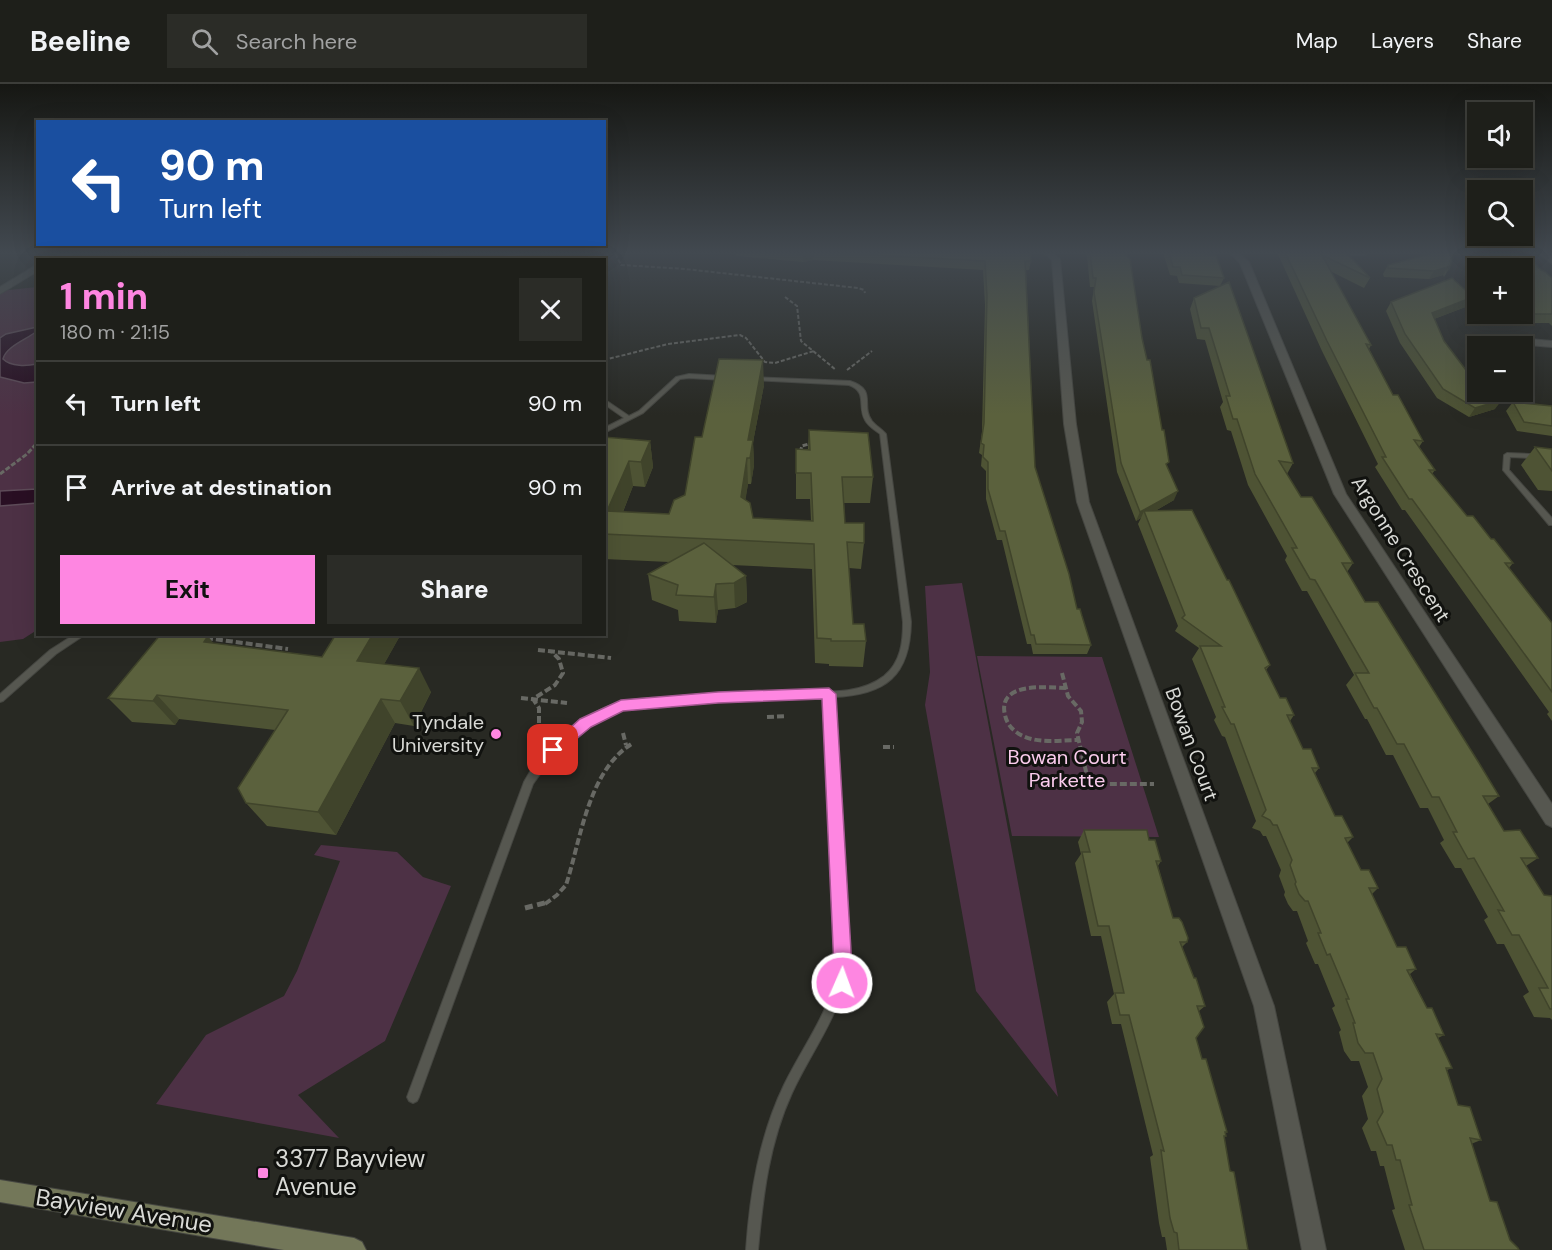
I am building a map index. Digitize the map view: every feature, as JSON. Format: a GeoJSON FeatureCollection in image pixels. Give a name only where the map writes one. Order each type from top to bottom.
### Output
{"type":"FeatureCollection","features":[{"type":"Feature","properties":{"kind":"main road","name":"Bayview Avenue"},"geometry":{"type":"LineString","coordinates":[[0,1191],[354,1250]]}},
{"type":"Feature","properties":{"kind":"street","name":"Bowan Court"},"geometry":{"type":"LineString","coordinates":[[1060,306],[1070,424],[1083,502],[1264,1006],[1314,1250]]}},
{"type":"Feature","properties":{"kind":"street","name":"Argonne Crescent"},"geometry":{"type":"LineString","coordinates":[[1262,306],[1340,494],[1552,819]]}},
{"type":"Feature","properties":{"kind":"street"},"geometry":{"type":"LineString","coordinates":[[1533,342],[1552,344]]}},
{"type":"Feature","properties":{"kind":"lane"},"geometry":{"type":"LineString","coordinates":[[606,430],[641,412],[678,378],[689,376],[736,378]]}},
{"type":"Feature","properties":{"kind":"lane"},"geometry":{"type":"LineString","coordinates":[[413,1097],[529,783],[543,759],[563,740],[585,723],[621,705],[718,697],[854,693],[872,688],[888,678],[900,665],[907,632],[883,434],[868,420],[864,391],[861,387],[850,383],[748,379]]}},
{"type":"Feature","properties":{"kind":"lane"},"geometry":{"type":"LineString","coordinates":[[606,402],[628,418]]}},
{"type":"Feature","properties":{"kind":"lane"},"geometry":{"type":"LineString","coordinates":[[1552,457],[1507,455],[1506,470],[1552,523]]}},
{"type":"Feature","properties":{"kind":"lane"},"geometry":{"type":"LineString","coordinates":[[0,699],[53,652],[79,636]]}},
{"type":"Feature","properties":{"kind":"lane"},"geometry":{"type":"LineString","coordinates":[[752,1250],[760,1174],[775,1119],[800,1064],[837,998],[842,983],[829,694]]}},
{"type":"Feature","properties":{"kind":"path"},"geometry":{"type":"LineString","coordinates":[[797,306],[801,341],[850,383]]}},
{"type":"Feature","properties":{"kind":"path"},"geometry":{"type":"LineString","coordinates":[[606,360],[668,344],[740,335],[746,338],[765,362],[775,363],[814,351]]}},
{"type":"Feature","properties":{"kind":"path"},"geometry":{"type":"LineString","coordinates":[[864,356],[872,351]]}},
{"type":"Feature","properties":{"kind":"path"},"geometry":{"type":"LineString","coordinates":[[799,453],[802,446],[816,443]]}},
{"type":"Feature","properties":{"kind":"path"},"geometry":{"type":"LineString","coordinates":[[0,474],[27,454],[36,444]]}},
{"type":"Feature","properties":{"kind":"path"},"geometry":{"type":"LineString","coordinates":[[198,637],[288,649]]}},
{"type":"Feature","properties":{"kind":"path"},"geometry":{"type":"LineString","coordinates":[[538,650],[611,658]]}},
{"type":"Feature","properties":{"kind":"path"},"geometry":{"type":"LineString","coordinates":[[533,699],[552,689],[559,681],[564,663],[552,652]]}},
{"type":"Feature","properties":{"kind":"path"},"geometry":{"type":"LineString","coordinates":[[1062,673],[1068,696],[1081,711],[1082,722],[1077,733],[1089,784],[1154,784]]}},
{"type":"Feature","properties":{"kind":"path"},"geometry":{"type":"LineString","coordinates":[[1066,688],[1026,687],[1017,689],[1007,698],[1003,710],[1008,724],[1018,734],[1034,739],[1079,740]]}},
{"type":"Feature","properties":{"kind":"path"},"geometry":{"type":"LineString","coordinates":[[520,698],[567,702]]}},
{"type":"Feature","properties":{"kind":"path"},"geometry":{"type":"LineString","coordinates":[[533,699],[539,708],[539,723]]}},
{"type":"Feature","properties":{"kind":"path"},"geometry":{"type":"LineString","coordinates":[[767,717],[788,717]]}},
{"type":"Feature","properties":{"kind":"path"},"geometry":{"type":"LineString","coordinates":[[623,733],[626,745]]}},
{"type":"Feature","properties":{"kind":"path"},"geometry":{"type":"LineString","coordinates":[[525,908],[542,907],[557,896],[566,885],[598,781],[608,764],[626,745],[633,743]]}},
{"type":"Feature","properties":{"kind":"path"},"geometry":{"type":"LineString","coordinates":[[883,747],[894,747]]}},
{"type":"Feature","properties":{"kind":"green space"},"geometry":{"type":"Polygon","coordinates":[[[0,306],[36,306],[36,631],[23,639],[0,642],[0,306]]]}},
{"type":"Feature","properties":{"kind":"green space"},"geometry":{"type":"Polygon","coordinates":[[[962,583],[1058,1097],[976,991],[925,705],[930,672],[925,586],[962,583]]]}},
{"type":"Feature","properties":{"kind":"green space","name":"Bowan Court Parkette"},"geometry":{"type":"Polygon","coordinates":[[[977,656],[1102,657],[1159,837],[1012,836],[977,656]]]}},
{"type":"Feature","properties":{"kind":"green space"},"geometry":{"type":"Polygon","coordinates":[[[321,845],[397,852],[423,877],[451,886],[385,1041],[298,1095],[339,1138],[156,1104],[206,1035],[284,996],[297,971],[340,861],[314,855],[321,845]]]}},
{"type":"Feature","properties":{"kind":"shaded area"},"geometry":{"type":"Polygon","coordinates":[[[36,327],[36,332],[8,350],[3,359],[15,365],[36,364],[36,382],[24,383],[0,377],[0,338],[6,334],[36,327]]]}},
{"type":"Feature","properties":{"kind":"shaded area"},"geometry":{"type":"Polygon","coordinates":[[[36,489],[36,503],[0,506],[0,491],[36,489]]]}},
{"type":"Feature","properties":{"kind":"building"},"geometry":{"type":"Polygon","coordinates":[[[987,306],[1027,306],[1035,467],[1069,574],[1077,609],[1080,609],[1091,645],[1036,644],[1034,635],[1031,635],[1005,531],[1000,531],[988,489],[988,462],[983,457],[984,445],[981,443],[984,423],[987,306]]]}},
{"type":"Feature","properties":{"kind":"building"},"geometry":{"type":"Polygon","coordinates":[[[1096,306],[1137,306],[1142,338],[1147,360],[1150,360],[1162,430],[1164,430],[1169,462],[1166,464],[1178,491],[1140,512],[1121,463],[1096,306]]]}},
{"type":"Feature","properties":{"kind":"building"},"geometry":{"type":"Polygon","coordinates":[[[1196,306],[1238,306],[1293,463],[1279,461],[1301,497],[1312,497],[1353,563],[1342,563],[1365,602],[1378,602],[1479,763],[1499,796],[1483,796],[1504,831],[1520,830],[1538,858],[1521,858],[1544,895],[1552,896],[1552,1009],[1539,988],[1548,988],[1519,935],[1512,935],[1498,910],[1504,911],[1474,858],[1468,859],[1453,832],[1457,832],[1439,797],[1432,797],[1404,744],[1397,744],[1355,673],[1369,673],[1315,580],[1310,579],[1292,548],[1297,548],[1255,474],[1237,419],[1233,419],[1226,396],[1230,396],[1209,328],[1201,328],[1196,306]]]}},
{"type":"Feature","properties":{"kind":"building"},"geometry":{"type":"Polygon","coordinates":[[[1311,306],[1350,306],[1371,345],[1366,344],[1393,395],[1398,395],[1423,441],[1414,440],[1435,470],[1429,470],[1467,516],[1473,516],[1491,539],[1494,539],[1513,563],[1505,563],[1552,623],[1552,692],[1412,499],[1409,499],[1382,457],[1386,457],[1311,306]]]}},
{"type":"Feature","properties":{"kind":"building"},"geometry":{"type":"Polygon","coordinates":[[[1393,306],[1449,306],[1432,313],[1444,341],[1467,371],[1467,402],[1495,402],[1475,408],[1443,389],[1405,334],[1393,306]]]}},
{"type":"Feature","properties":{"kind":"building"},"geometry":{"type":"Polygon","coordinates":[[[1533,306],[1552,306],[1552,314],[1533,314],[1533,306]]]}},
{"type":"Feature","properties":{"kind":"building"},"geometry":{"type":"Polygon","coordinates":[[[719,359],[763,360],[748,440],[753,440],[750,458],[747,458],[741,497],[750,503],[753,518],[813,521],[811,473],[796,473],[796,449],[810,450],[809,430],[868,433],[873,477],[842,477],[845,523],[864,523],[864,543],[847,542],[853,624],[864,624],[866,641],[831,641],[831,639],[817,638],[814,544],[606,534],[606,437],[650,441],[641,462],[629,461],[607,511],[669,514],[674,500],[685,495],[695,437],[702,437],[719,359]]]}},
{"type":"Feature","properties":{"kind":"building"},"geometry":{"type":"Polygon","coordinates":[[[1513,402],[1552,406],[1552,426],[1524,422],[1513,402]]]}},
{"type":"Feature","properties":{"kind":"building"},"geometry":{"type":"Polygon","coordinates":[[[1535,447],[1552,449],[1552,471],[1535,447]]]}},
{"type":"Feature","properties":{"kind":"building"},"geometry":{"type":"Polygon","coordinates":[[[1192,510],[1270,665],[1265,668],[1280,698],[1286,698],[1294,715],[1287,715],[1303,749],[1311,749],[1319,768],[1312,768],[1335,816],[1342,816],[1353,837],[1345,838],[1361,870],[1369,870],[1378,888],[1369,888],[1397,947],[1406,947],[1416,969],[1407,970],[1427,1008],[1432,1008],[1444,1035],[1436,1034],[1452,1068],[1446,1068],[1458,1105],[1470,1107],[1481,1140],[1470,1138],[1490,1201],[1497,1202],[1510,1240],[1519,1250],[1424,1250],[1409,1205],[1412,1205],[1400,1160],[1396,1160],[1392,1145],[1387,1145],[1377,1122],[1383,1112],[1377,1089],[1382,1079],[1373,1053],[1365,1053],[1358,1043],[1353,1023],[1355,1023],[1346,999],[1349,999],[1330,954],[1327,955],[1308,901],[1305,901],[1299,894],[1290,865],[1292,860],[1277,825],[1273,825],[1270,820],[1262,816],[1266,810],[1234,724],[1231,724],[1222,707],[1225,707],[1200,646],[1221,646],[1182,618],[1185,615],[1144,511],[1192,510]]]}},
{"type":"Feature","properties":{"kind":"building"},"geometry":{"type":"Polygon","coordinates":[[[704,543],[746,576],[734,583],[716,584],[714,597],[676,595],[678,585],[648,574],[704,543]]]}},
{"type":"Feature","properties":{"kind":"building"},"geometry":{"type":"Polygon","coordinates":[[[159,636],[208,636],[204,642],[322,657],[335,636],[372,636],[357,661],[419,668],[400,701],[381,699],[318,812],[246,803],[238,788],[288,710],[157,695],[153,701],[108,698],[159,636]]]}},
{"type":"Feature","properties":{"kind":"building"},"geometry":{"type":"Polygon","coordinates":[[[1084,830],[1147,830],[1149,840],[1155,840],[1161,861],[1156,861],[1173,918],[1179,918],[1182,922],[1188,938],[1187,942],[1180,942],[1194,978],[1196,978],[1205,1006],[1197,1006],[1204,1027],[1196,1038],[1202,1059],[1206,1059],[1227,1132],[1224,1136],[1230,1171],[1234,1172],[1248,1250],[1179,1250],[1177,1233],[1174,1232],[1170,1218],[1161,1150],[1164,1151],[1129,1015],[1120,1015],[1115,993],[1124,993],[1109,926],[1098,926],[1093,904],[1082,852],[1090,852],[1084,830]]]}},
{"type":"Feature","properties":{"kind":"place","name":"Tyndale University"},"geometry":{"type":"Point","coordinates":[496,734]}},
{"type":"Feature","properties":{"kind":"place","name":"3377 Bayview Avenue"},"geometry":{"type":"Point","coordinates":[263,1173]}},
{"type":"Feature","properties":{"kind":"route"},"geometry":{"type":"LineString","coordinates":[[553,750],[585,723],[621,705],[718,697],[829,694],[842,983]]}}]}
